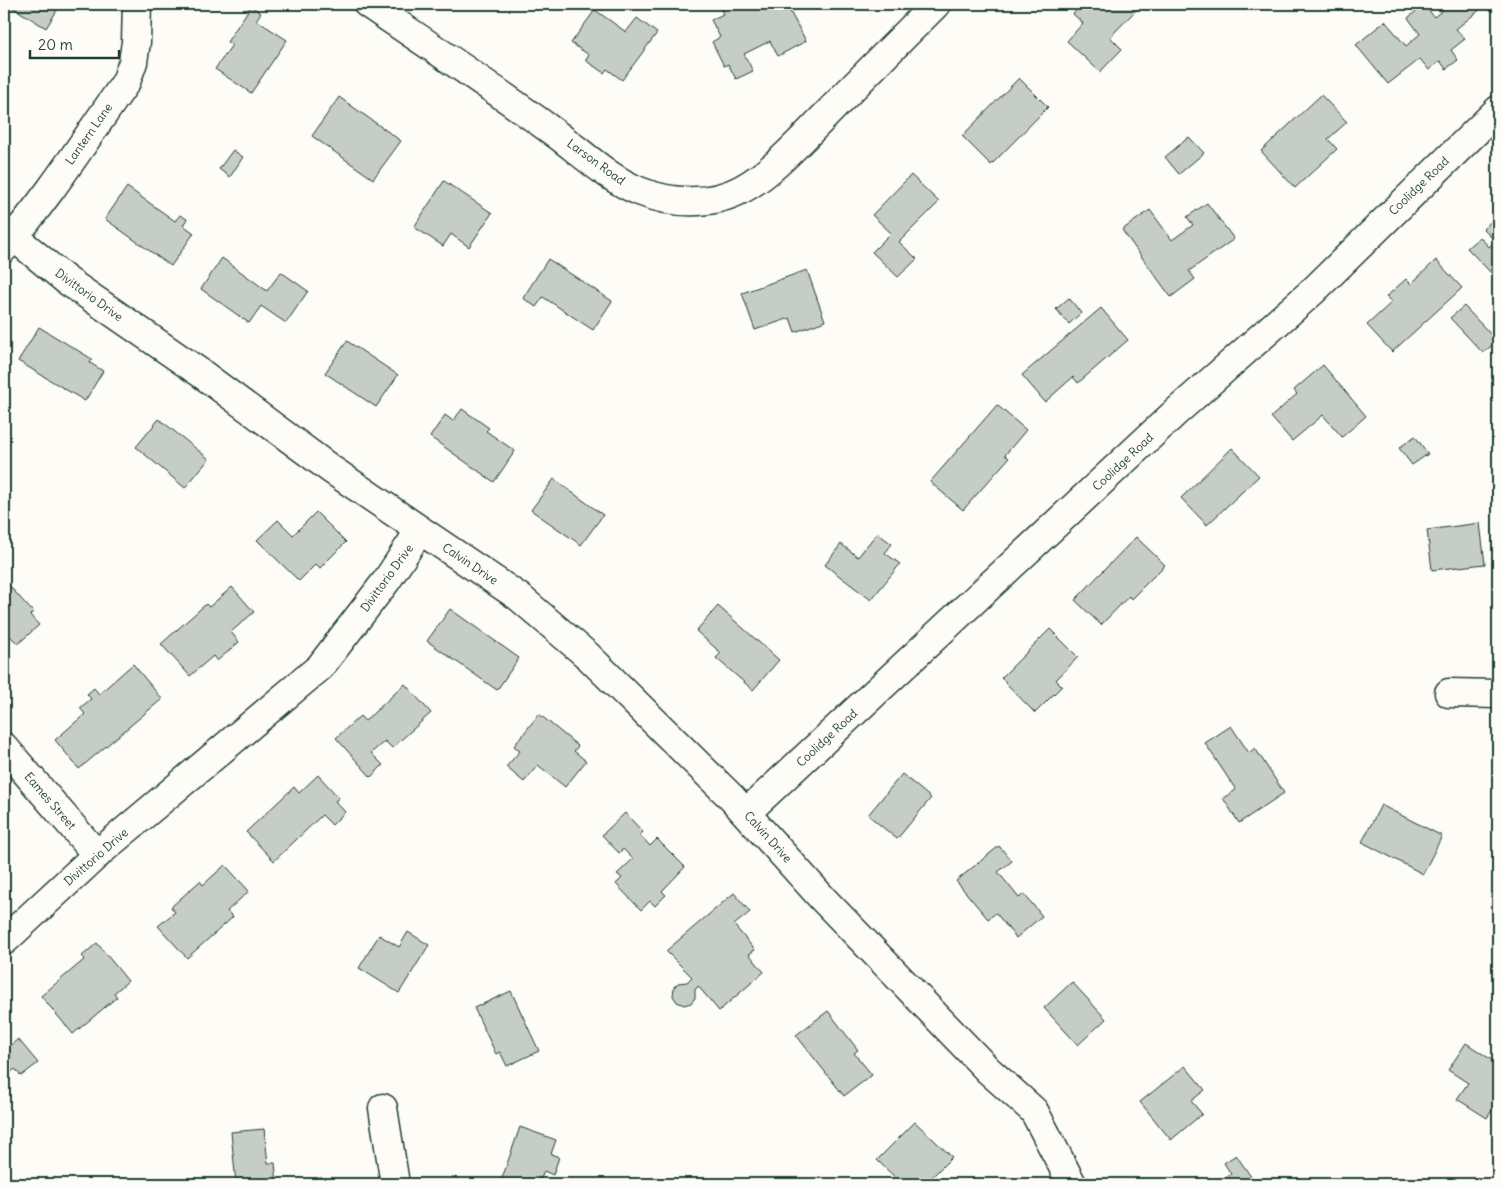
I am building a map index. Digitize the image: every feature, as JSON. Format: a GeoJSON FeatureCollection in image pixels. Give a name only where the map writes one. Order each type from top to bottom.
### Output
{"type":"FeatureCollection","features":[{"type":"Feature","properties":{"kind":"street","name":"Lantern Lane"},"geometry":{"type":"LineString","coordinates":[[9,243],[50,190],[126,82],[133,62],[136,42],[137,4]]}},
{"type":"Feature","properties":{"kind":"street","name":"Larson Road"},"geometry":{"type":"LineString","coordinates":[[368,4],[553,131],[620,181],[639,191],[665,199],[693,202],[715,199],[741,190],[760,176],[796,146],[936,4]]}},
{"type":"Feature","properties":{"kind":"street","name":"Coolidge Road"},"geometry":{"type":"LineString","coordinates":[[746,813],[1168,419],[1313,291],[1498,110]]}},
{"type":"Feature","properties":{"kind":"street","name":"Divittorio Drive"},"geometry":{"type":"LineString","coordinates":[[4,941],[97,855],[320,667],[387,580],[420,530],[332,470],[202,374],[9,243]]}},
{"type":"Feature","properties":{"kind":"street","name":"Calvin Drive"},"geometry":{"type":"LineString","coordinates":[[420,530],[520,597],[574,644],[698,764],[988,1070],[1034,1111],[1072,1184]]}},
{"type":"Feature","properties":{"kind":"street"},"geometry":{"type":"LineString","coordinates":[[1448,693],[1498,694]]}},
{"type":"Feature","properties":{"kind":"street","name":"Eames Street"},"geometry":{"type":"LineString","coordinates":[[4,747],[97,855]]}},
{"type":"Feature","properties":{"kind":"street"},"geometry":{"type":"LineString","coordinates":[[383,1108],[395,1184]]}},
{"type":"Feature","properties":{"kind":"building"},"geometry":{"type":"Polygon","coordinates":[[[7,4],[61,4],[46,28],[7,4]]]}},
{"type":"Feature","properties":{"kind":"building"},"geometry":{"type":"Polygon","coordinates":[[[718,4],[753,4],[756,8],[765,4],[786,4],[806,41],[778,56],[770,41],[744,54],[753,71],[736,79],[728,64],[724,66],[712,42],[720,37],[711,20],[723,14],[718,4]]]}},
{"type":"Feature","properties":{"kind":"building"},"geometry":{"type":"Polygon","coordinates":[[[1083,4],[1141,5],[1110,37],[1122,49],[1100,72],[1067,41],[1083,23],[1073,14],[1083,4]]]}},
{"type":"Feature","properties":{"kind":"building"},"geometry":{"type":"Polygon","coordinates":[[[1424,4],[1434,17],[1448,6],[1446,4],[1479,4],[1482,8],[1456,29],[1465,39],[1451,50],[1458,60],[1446,69],[1440,61],[1429,70],[1420,59],[1388,84],[1356,45],[1385,21],[1406,46],[1420,34],[1408,18],[1424,4]]]}},
{"type":"Feature","properties":{"kind":"building"},"geometry":{"type":"Polygon","coordinates":[[[251,6],[261,13],[256,20],[287,40],[251,93],[215,69],[232,45],[227,42],[251,6]]]}},
{"type":"Feature","properties":{"kind":"building"},"geometry":{"type":"Polygon","coordinates":[[[595,10],[626,32],[637,18],[657,33],[622,80],[607,69],[604,73],[585,60],[589,55],[571,43],[595,10]]]}},
{"type":"Feature","properties":{"kind":"building"},"geometry":{"type":"Polygon","coordinates":[[[1019,78],[1048,107],[991,165],[962,136],[1019,78]]]}},
{"type":"Feature","properties":{"kind":"building"},"geometry":{"type":"Polygon","coordinates":[[[1321,95],[1347,122],[1328,139],[1337,149],[1295,188],[1261,151],[1321,95]]]}},
{"type":"Feature","properties":{"kind":"building"},"geometry":{"type":"Polygon","coordinates":[[[339,97],[401,141],[373,179],[312,136],[339,97]]]}},
{"type":"Feature","properties":{"kind":"building"},"geometry":{"type":"Polygon","coordinates":[[[1189,137],[1204,153],[1179,174],[1165,157],[1189,137]]]}},
{"type":"Feature","properties":{"kind":"building"},"geometry":{"type":"Polygon","coordinates":[[[233,150],[243,157],[230,177],[219,169],[233,150]]]}},
{"type":"Feature","properties":{"kind":"building"},"geometry":{"type":"Polygon","coordinates":[[[911,175],[939,202],[899,242],[917,259],[898,277],[872,252],[891,233],[872,215],[911,175]]]}},
{"type":"Feature","properties":{"kind":"building"},"geometry":{"type":"Polygon","coordinates":[[[444,181],[492,213],[469,247],[451,234],[443,246],[414,227],[444,181]]]}},
{"type":"Feature","properties":{"kind":"building"},"geometry":{"type":"Polygon","coordinates":[[[127,187],[175,221],[180,215],[187,219],[183,225],[194,233],[171,266],[105,219],[127,187]]]}},
{"type":"Feature","properties":{"kind":"building"},"geometry":{"type":"Polygon","coordinates":[[[1207,203],[1234,239],[1189,271],[1195,279],[1171,297],[1122,230],[1150,210],[1172,240],[1193,225],[1187,217],[1207,203]]]}},
{"type":"Feature","properties":{"kind":"building"},"geometry":{"type":"Polygon","coordinates":[[[1498,215],[1498,266],[1491,273],[1467,248],[1480,237],[1489,247],[1495,241],[1483,229],[1498,215]]]}},
{"type":"Feature","properties":{"kind":"building"},"geometry":{"type":"Polygon","coordinates":[[[222,258],[267,291],[281,272],[308,291],[286,323],[261,306],[249,323],[201,289],[222,258]]]}},
{"type":"Feature","properties":{"kind":"building"},"geometry":{"type":"Polygon","coordinates":[[[548,259],[612,301],[593,330],[543,297],[536,307],[523,298],[548,259]]]}},
{"type":"Feature","properties":{"kind":"building"},"geometry":{"type":"Polygon","coordinates":[[[1436,260],[1462,288],[1392,352],[1367,325],[1392,302],[1386,297],[1406,279],[1411,284],[1436,260]]]}},
{"type":"Feature","properties":{"kind":"building"},"geometry":{"type":"Polygon","coordinates":[[[807,270],[825,321],[795,332],[790,318],[755,330],[742,293],[807,270]]]}},
{"type":"Feature","properties":{"kind":"building"},"geometry":{"type":"Polygon","coordinates":[[[1069,298],[1081,313],[1069,324],[1056,309],[1069,298]]]}},
{"type":"Feature","properties":{"kind":"building"},"geometry":{"type":"Polygon","coordinates":[[[1464,306],[1497,341],[1483,353],[1450,318],[1464,306]]]}},
{"type":"Feature","properties":{"kind":"building"},"geometry":{"type":"Polygon","coordinates":[[[1101,308],[1128,340],[1078,383],[1073,377],[1045,402],[1022,375],[1101,308]]]}},
{"type":"Feature","properties":{"kind":"building"},"geometry":{"type":"Polygon","coordinates":[[[39,327],[92,359],[90,363],[103,371],[85,401],[18,361],[39,327]]]}},
{"type":"Feature","properties":{"kind":"building"},"geometry":{"type":"Polygon","coordinates":[[[347,341],[398,375],[376,407],[325,373],[347,341]]]}},
{"type":"Feature","properties":{"kind":"building"},"geometry":{"type":"Polygon","coordinates":[[[1323,365],[1366,416],[1342,437],[1323,415],[1292,441],[1271,417],[1297,394],[1294,390],[1323,365]]]}},
{"type":"Feature","properties":{"kind":"building"},"geometry":{"type":"Polygon","coordinates":[[[997,405],[1026,430],[1005,455],[1009,458],[963,510],[930,482],[997,405]]]}},
{"type":"Feature","properties":{"kind":"building"},"geometry":{"type":"Polygon","coordinates":[[[462,409],[489,428],[486,431],[515,451],[494,482],[430,437],[445,415],[453,421],[462,409]]]}},
{"type":"Feature","properties":{"kind":"building"},"geometry":{"type":"Polygon","coordinates":[[[159,419],[209,459],[185,488],[136,447],[159,419]]]}},
{"type":"Feature","properties":{"kind":"building"},"geometry":{"type":"Polygon","coordinates":[[[1415,436],[1428,454],[1412,465],[1399,448],[1415,436]]]}},
{"type":"Feature","properties":{"kind":"building"},"geometry":{"type":"Polygon","coordinates":[[[1232,448],[1259,476],[1207,525],[1181,498],[1232,448]]]}},
{"type":"Feature","properties":{"kind":"building"},"geometry":{"type":"Polygon","coordinates":[[[554,479],[603,515],[581,545],[531,510],[554,479]]]}},
{"type":"Feature","properties":{"kind":"building"},"geometry":{"type":"Polygon","coordinates":[[[316,512],[346,542],[320,568],[316,564],[299,581],[257,540],[278,520],[293,535],[316,512]]]}},
{"type":"Feature","properties":{"kind":"building"},"geometry":{"type":"Polygon","coordinates":[[[1480,523],[1485,564],[1432,570],[1427,530],[1480,523]]]}},
{"type":"Feature","properties":{"kind":"building"},"geometry":{"type":"Polygon","coordinates":[[[877,533],[892,544],[885,553],[900,564],[871,600],[825,565],[841,544],[858,557],[877,533]]]}},
{"type":"Feature","properties":{"kind":"building"},"geometry":{"type":"Polygon","coordinates":[[[1136,537],[1165,565],[1131,599],[1129,596],[1101,625],[1075,600],[1136,537]]]}},
{"type":"Feature","properties":{"kind":"building"},"geometry":{"type":"Polygon","coordinates":[[[4,580],[33,612],[30,615],[39,625],[18,644],[6,632],[4,634],[4,580]]]}},
{"type":"Feature","properties":{"kind":"building"},"geometry":{"type":"Polygon","coordinates":[[[232,587],[254,612],[231,632],[239,642],[217,661],[213,656],[190,676],[161,644],[206,604],[209,607],[232,587]]]}},
{"type":"Feature","properties":{"kind":"building"},"geometry":{"type":"Polygon","coordinates":[[[718,606],[779,660],[753,690],[716,658],[721,653],[696,631],[718,606]]]}},
{"type":"Feature","properties":{"kind":"building"},"geometry":{"type":"Polygon","coordinates":[[[450,609],[519,658],[497,690],[427,641],[450,609]]]}},
{"type":"Feature","properties":{"kind":"building"},"geometry":{"type":"Polygon","coordinates":[[[1050,629],[1078,657],[1056,680],[1062,686],[1035,713],[1001,678],[1050,629]]]}},
{"type":"Feature","properties":{"kind":"building"},"geometry":{"type":"Polygon","coordinates":[[[133,664],[162,699],[79,769],[55,740],[85,714],[80,708],[91,699],[87,694],[94,688],[99,694],[133,664]]]}},
{"type":"Feature","properties":{"kind":"building"},"geometry":{"type":"Polygon","coordinates":[[[405,684],[431,713],[392,748],[385,741],[371,753],[383,765],[371,777],[336,738],[360,716],[365,721],[405,684]]]}},
{"type":"Feature","properties":{"kind":"building"},"geometry":{"type":"Polygon","coordinates":[[[539,714],[578,746],[574,751],[586,761],[565,787],[538,765],[524,782],[506,767],[520,751],[514,746],[539,714]]]}},
{"type":"Feature","properties":{"kind":"building"},"geometry":{"type":"Polygon","coordinates":[[[1231,726],[1249,753],[1255,748],[1284,793],[1239,823],[1223,798],[1236,790],[1205,743],[1231,726]]]}},
{"type":"Feature","properties":{"kind":"building"},"geometry":{"type":"Polygon","coordinates":[[[902,774],[931,798],[897,839],[868,815],[902,774]]]}},
{"type":"Feature","properties":{"kind":"building"},"geometry":{"type":"Polygon","coordinates":[[[318,775],[339,798],[335,801],[345,812],[332,825],[322,815],[274,861],[246,832],[294,787],[299,793],[318,775]]]}},
{"type":"Feature","properties":{"kind":"building"},"geometry":{"type":"Polygon","coordinates":[[[1381,805],[1442,836],[1423,874],[1362,842],[1381,805]]]}},
{"type":"Feature","properties":{"kind":"building"},"geometry":{"type":"Polygon","coordinates":[[[625,813],[643,832],[640,835],[650,846],[657,839],[685,867],[662,891],[666,895],[655,906],[650,901],[641,910],[616,884],[622,878],[617,874],[633,859],[623,849],[619,853],[602,835],[625,813]]]}},
{"type":"Feature","properties":{"kind":"building"},"geometry":{"type":"Polygon","coordinates":[[[999,846],[1012,861],[998,872],[1019,898],[1024,894],[1042,916],[1016,938],[996,913],[988,919],[956,881],[999,846]]]}},
{"type":"Feature","properties":{"kind":"building"},"geometry":{"type":"Polygon","coordinates":[[[225,865],[249,891],[227,911],[233,917],[187,958],[158,926],[175,912],[171,907],[200,881],[203,885],[225,865]]]}},
{"type":"Feature","properties":{"kind":"building"},"geometry":{"type":"Polygon","coordinates":[[[734,893],[750,912],[734,925],[755,950],[749,954],[764,972],[719,1011],[698,986],[695,990],[695,998],[691,1003],[684,1005],[677,1002],[673,996],[674,987],[678,983],[687,982],[692,977],[666,951],[734,893]]]}},
{"type":"Feature","properties":{"kind":"building"},"geometry":{"type":"Polygon","coordinates":[[[408,932],[429,945],[399,993],[359,968],[379,935],[399,947],[408,932]]]}},
{"type":"Feature","properties":{"kind":"building"},"geometry":{"type":"Polygon","coordinates":[[[97,943],[128,981],[114,993],[117,997],[73,1034],[41,996],[85,959],[82,956],[97,943]]]}},
{"type":"Feature","properties":{"kind":"building"},"geometry":{"type":"Polygon","coordinates":[[[1072,982],[1106,1019],[1078,1045],[1044,1008],[1072,982]]]}},
{"type":"Feature","properties":{"kind":"building"},"geometry":{"type":"Polygon","coordinates":[[[511,991],[539,1051],[507,1066],[500,1052],[496,1054],[474,1008],[511,991]]]}},
{"type":"Feature","properties":{"kind":"building"},"geometry":{"type":"Polygon","coordinates":[[[828,1011],[858,1050],[854,1053],[872,1075],[844,1096],[796,1035],[828,1011]]]}},
{"type":"Feature","properties":{"kind":"building"},"geometry":{"type":"Polygon","coordinates":[[[18,1039],[38,1063],[21,1076],[15,1069],[4,1078],[4,1051],[18,1039]]]}},
{"type":"Feature","properties":{"kind":"building"},"geometry":{"type":"Polygon","coordinates":[[[1466,1043],[1498,1064],[1498,1101],[1487,1118],[1457,1099],[1468,1083],[1448,1070],[1466,1043]]]}},
{"type":"Feature","properties":{"kind":"building"},"geometry":{"type":"Polygon","coordinates":[[[1185,1066],[1205,1090],[1191,1101],[1202,1114],[1171,1140],[1140,1102],[1185,1066]]]}},
{"type":"Feature","properties":{"kind":"building"},"geometry":{"type":"Polygon","coordinates":[[[915,1122],[952,1157],[925,1184],[902,1184],[877,1160],[915,1122]]]}},
{"type":"Feature","properties":{"kind":"building"},"geometry":{"type":"Polygon","coordinates":[[[520,1127],[556,1140],[551,1154],[559,1157],[553,1175],[544,1171],[539,1184],[500,1184],[520,1127]]]}},
{"type":"Feature","properties":{"kind":"building"},"geometry":{"type":"Polygon","coordinates":[[[264,1129],[268,1163],[275,1163],[277,1184],[236,1184],[231,1132],[264,1129]]]}},
{"type":"Feature","properties":{"kind":"building"},"geometry":{"type":"Polygon","coordinates":[[[1236,1155],[1256,1184],[1217,1184],[1231,1174],[1224,1163],[1236,1155]]]}}]}
